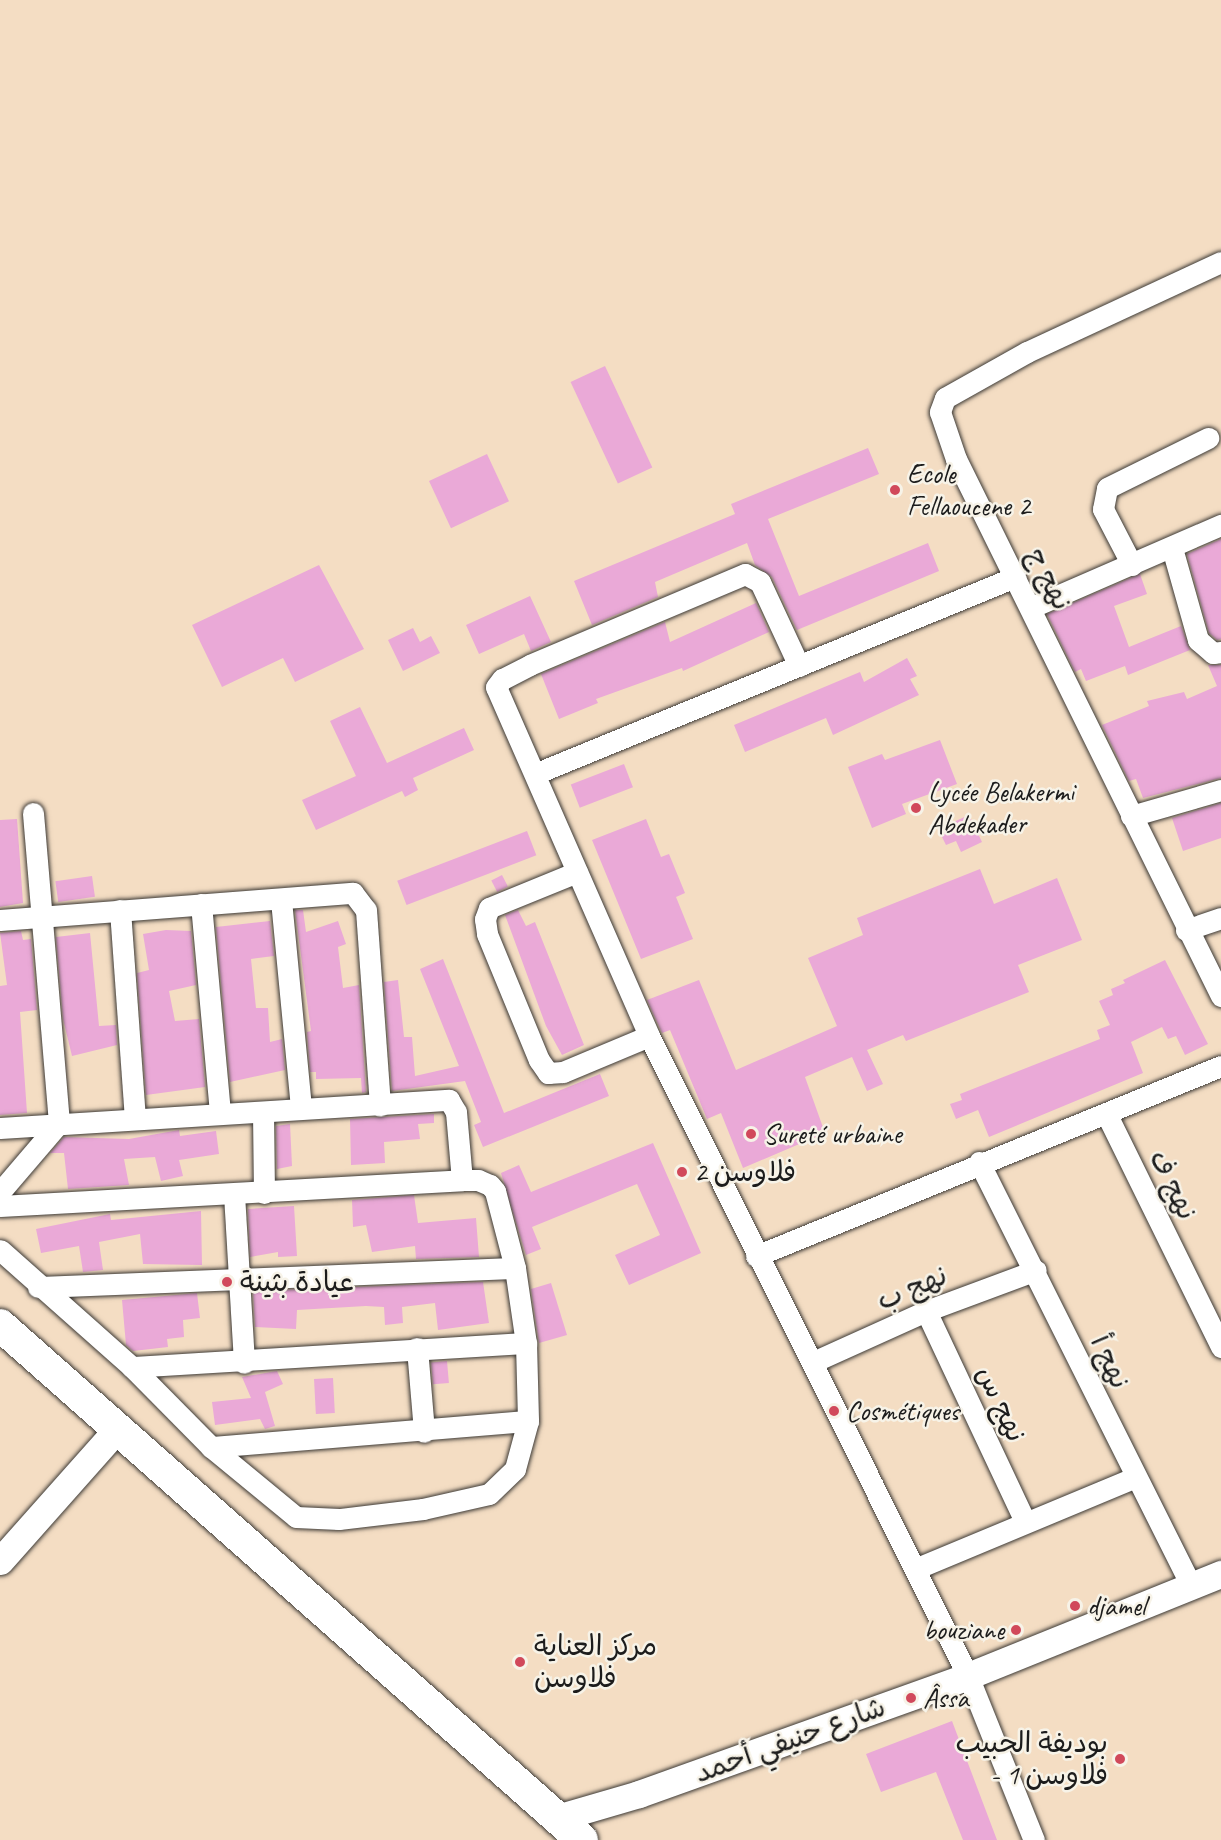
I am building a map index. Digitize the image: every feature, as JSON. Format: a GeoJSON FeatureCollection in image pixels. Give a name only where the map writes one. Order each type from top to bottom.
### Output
{"type":"FeatureCollection","features":[{"type":"Feature","properties":{"kind":"main road"},"geometry":{"type":"LineString","coordinates":[[0,1325],[119,1427],[251,1550],[582,1840]]}},
{"type":"Feature","properties":{"kind":"street","name":"نهج ج"},"geometry":{"type":"LineString","coordinates":[[1221,262],[1027,352],[945,398],[940,412],[950,445],[1032,607],[1186,930],[1221,996]]}},
{"type":"Feature","properties":{"kind":"street"},"geometry":{"type":"LineString","coordinates":[[1132,565],[1102,510],[1107,488],[1208,438]]}},
{"type":"Feature","properties":{"kind":"street"},"geometry":{"type":"LineString","coordinates":[[1032,607],[1221,525]]}},
{"type":"Feature","properties":{"kind":"street"},"geometry":{"type":"LineString","coordinates":[[1172,548],[1198,640],[1213,653],[1221,652]]}},
{"type":"Feature","properties":{"kind":"street"},"geometry":{"type":"LineString","coordinates":[[799,666],[760,582],[754,576],[738,576],[498,682],[497,694],[537,773],[577,872],[649,1036],[756,1256],[813,1362],[968,1676],[1034,1840]]}},
{"type":"Feature","properties":{"kind":"street"},"geometry":{"type":"LineString","coordinates":[[537,773],[1015,577]]}},
{"type":"Feature","properties":{"kind":"street"},"geometry":{"type":"LineString","coordinates":[[1131,816],[1221,790]]}},
{"type":"Feature","properties":{"kind":"street"},"geometry":{"type":"LineString","coordinates":[[0,1192],[59,1123],[33,813]]}},
{"type":"Feature","properties":{"kind":"street"},"geometry":{"type":"LineString","coordinates":[[577,872],[489,908],[485,919],[487,934],[539,1060],[548,1073],[563,1072],[649,1036]]}},
{"type":"Feature","properties":{"kind":"street"},"geometry":{"type":"LineString","coordinates":[[0,920],[353,893],[362,900],[366,910],[380,1105]]}},
{"type":"Feature","properties":{"kind":"street"},"geometry":{"type":"LineString","coordinates":[[281,900],[302,1108]]}},
{"type":"Feature","properties":{"kind":"street"},"geometry":{"type":"LineString","coordinates":[[201,904],[220,1112]]}},
{"type":"Feature","properties":{"kind":"street"},"geometry":{"type":"LineString","coordinates":[[120,910],[135,1117]]}},
{"type":"Feature","properties":{"kind":"street"},"geometry":{"type":"LineString","coordinates":[[1186,930],[1221,918]]}},
{"type":"Feature","properties":{"kind":"street"},"geometry":{"type":"LineString","coordinates":[[756,1256],[979,1162],[1221,1066]]}},
{"type":"Feature","properties":{"kind":"street"},"geometry":{"type":"LineString","coordinates":[[0,1128],[135,1117],[451,1101],[462,1180]]}},
{"type":"Feature","properties":{"kind":"street"},"geometry":{"type":"LineString","coordinates":[[263,1112],[264,1193]]}},
{"type":"Feature","properties":{"kind":"street","name":"نهج ف"},"geometry":{"type":"LineString","coordinates":[[1106,1113],[1221,1347]]}},
{"type":"Feature","properties":{"kind":"street","name":"نهج أ"},"geometry":{"type":"LineString","coordinates":[[979,1162],[1036,1270],[1134,1478],[1191,1586]]}},
{"type":"Feature","properties":{"kind":"street"},"geometry":{"type":"LineString","coordinates":[[0,1206],[478,1180],[495,1191],[515,1268],[526,1343],[528,1421],[515,1469],[489,1494],[423,1509],[339,1519],[296,1516],[212,1447],[132,1367],[38,1287],[0,1250]]}},
{"type":"Feature","properties":{"kind":"street"},"geometry":{"type":"LineString","coordinates":[[234,1194],[241,1279],[244,1363]]}},
{"type":"Feature","properties":{"kind":"street"},"geometry":{"type":"LineString","coordinates":[[38,1287],[515,1268]]}},
{"type":"Feature","properties":{"kind":"street","name":"نهج ب"},"geometry":{"type":"LineString","coordinates":[[813,1362],[926,1311],[1036,1270]]}},
{"type":"Feature","properties":{"kind":"street","name":"نهج س"},"geometry":{"type":"LineString","coordinates":[[926,1311],[1025,1521]]}},
{"type":"Feature","properties":{"kind":"street"},"geometry":{"type":"LineString","coordinates":[[132,1367],[244,1363],[417,1348],[526,1343]]}},
{"type":"Feature","properties":{"kind":"street"},"geometry":{"type":"LineString","coordinates":[[417,1348],[424,1432]]}},
{"type":"Feature","properties":{"kind":"street"},"geometry":{"type":"LineString","coordinates":[[212,1447],[424,1432],[528,1421]]}},
{"type":"Feature","properties":{"kind":"street"},"geometry":{"type":"LineString","coordinates":[[0,1561],[119,1427]]}},
{"type":"Feature","properties":{"kind":"street"},"geometry":{"type":"LineString","coordinates":[[915,1569],[1025,1521],[1134,1478]]}},
{"type":"Feature","properties":{"kind":"street","name":"شارع حنيفي أحمد"},"geometry":{"type":"LineString","coordinates":[[556,1818],[639,1794],[968,1676],[1221,1574]]}},
{"type":"Feature","properties":{"kind":"building"},"geometry":{"type":"Polygon","coordinates":[[[605,366],[652,468],[618,484],[571,382],[605,366]]]}},
{"type":"Feature","properties":{"kind":"building"},"geometry":{"type":"Polygon","coordinates":[[[868,448],[879,474],[768,519],[799,596],[928,543],[939,571],[797,630],[772,577],[755,565],[747,543],[655,582],[658,597],[592,625],[574,581],[735,514],[731,504],[868,448]]]}},
{"type":"Feature","properties":{"kind":"building"},"geometry":{"type":"Polygon","coordinates":[[[487,454],[509,501],[451,528],[429,481],[487,454]]]}},
{"type":"Feature","properties":{"kind":"building"},"geometry":{"type":"Polygon","coordinates":[[[1221,539],[1221,639],[1217,640],[1209,633],[1187,554],[1221,539]]]}},
{"type":"Feature","properties":{"kind":"building"},"geometry":{"type":"Polygon","coordinates":[[[319,565],[364,649],[295,682],[283,658],[222,687],[192,625],[319,565]]]}},
{"type":"Feature","properties":{"kind":"building"},"geometry":{"type":"Polygon","coordinates":[[[1140,574],[1147,594],[1114,606],[1129,647],[1181,626],[1190,650],[1128,675],[1125,666],[1086,681],[1081,669],[1075,672],[1047,614],[1140,574]]]}},
{"type":"Feature","properties":{"kind":"building"},"geometry":{"type":"Polygon","coordinates":[[[530,596],[551,642],[531,651],[524,634],[479,654],[466,625],[530,596]]]}},
{"type":"Feature","properties":{"kind":"building"},"geometry":{"type":"Polygon","coordinates":[[[756,603],[769,632],[683,671],[682,668],[596,699],[598,703],[559,719],[541,674],[665,622],[670,642],[756,603]]]}},
{"type":"Feature","properties":{"kind":"building"},"geometry":{"type":"Polygon","coordinates":[[[413,628],[420,642],[431,636],[440,653],[403,671],[388,640],[413,628]]]}},
{"type":"Feature","properties":{"kind":"building"},"geometry":{"type":"Polygon","coordinates":[[[907,658],[917,676],[910,679],[919,695],[833,735],[826,718],[745,752],[734,725],[860,672],[864,682],[907,658]]]}},
{"type":"Feature","properties":{"kind":"building"},"geometry":{"type":"Polygon","coordinates":[[[1208,665],[1221,665],[1221,778],[1143,798],[1136,779],[1129,781],[1102,725],[1149,706],[1147,701],[1184,692],[1187,699],[1217,686],[1208,665]]]}},
{"type":"Feature","properties":{"kind":"building"},"geometry":{"type":"Polygon","coordinates":[[[360,707],[387,763],[464,728],[474,750],[413,778],[418,790],[405,797],[402,791],[316,830],[302,800],[356,776],[330,721],[360,707]]]}},
{"type":"Feature","properties":{"kind":"building"},"geometry":{"type":"Polygon","coordinates":[[[940,740],[957,784],[902,804],[906,814],[872,828],[848,767],[882,754],[885,760],[940,740]]]}},
{"type":"Feature","properties":{"kind":"building"},"geometry":{"type":"Polygon","coordinates":[[[624,764],[633,787],[580,808],[571,784],[624,764]]]}},
{"type":"Feature","properties":{"kind":"building"},"geometry":{"type":"Polygon","coordinates":[[[1221,803],[1221,838],[1183,851],[1172,818],[1221,803]]]}},
{"type":"Feature","properties":{"kind":"building"},"geometry":{"type":"Polygon","coordinates":[[[969,815],[982,842],[961,852],[956,841],[946,845],[938,829],[969,815]]]}},
{"type":"Feature","properties":{"kind":"building"},"geometry":{"type":"Polygon","coordinates":[[[17,819],[23,903],[0,907],[0,820],[17,819]]]}},
{"type":"Feature","properties":{"kind":"building"},"geometry":{"type":"Polygon","coordinates":[[[646,819],[661,857],[669,854],[685,893],[676,897],[693,939],[641,959],[592,840],[646,819]]]}},
{"type":"Feature","properties":{"kind":"building"},"geometry":{"type":"Polygon","coordinates":[[[527,831],[536,855],[407,905],[397,881],[527,831]]]}},
{"type":"Feature","properties":{"kind":"building"},"geometry":{"type":"Polygon","coordinates":[[[980,869],[994,904],[1057,878],[1082,940],[1018,965],[1029,992],[906,1041],[903,1035],[867,1050],[883,1084],[867,1091],[852,1057],[805,1077],[825,1133],[743,1168],[721,1113],[707,1119],[670,1030],[662,1033],[647,1000],[699,980],[736,1070],[837,1026],[808,958],[863,935],[857,918],[980,869]]]}},
{"type":"Feature","properties":{"kind":"building"},"geometry":{"type":"Polygon","coordinates":[[[502,875],[508,887],[497,892],[491,880],[502,875]]]}},
{"type":"Feature","properties":{"kind":"building"},"geometry":{"type":"Polygon","coordinates":[[[92,876],[95,897],[58,902],[55,881],[92,876]]]}},
{"type":"Feature","properties":{"kind":"building"},"geometry":{"type":"Polygon","coordinates":[[[295,910],[303,910],[306,932],[338,921],[346,944],[338,947],[343,988],[359,985],[366,1092],[362,1093],[361,1078],[316,1079],[316,1072],[310,1072],[307,1032],[311,1031],[295,910]]]}},
{"type":"Feature","properties":{"kind":"building"},"geometry":{"type":"Polygon","coordinates":[[[518,910],[526,926],[535,922],[584,1045],[562,1055],[546,1026],[505,915],[518,910]]]}},
{"type":"Feature","properties":{"kind":"building"},"geometry":{"type":"Polygon","coordinates":[[[270,921],[274,956],[251,959],[256,1008],[268,1008],[270,1042],[282,1039],[285,1070],[230,1082],[216,927],[270,921]]]}},
{"type":"Feature","properties":{"kind":"building"},"geometry":{"type":"Polygon","coordinates":[[[166,930],[191,931],[196,985],[169,991],[175,1021],[199,1019],[205,1087],[146,1095],[137,973],[149,970],[143,934],[166,930]]]}},
{"type":"Feature","properties":{"kind":"building"},"geometry":{"type":"Polygon","coordinates":[[[21,931],[23,940],[31,939],[37,1010],[20,1012],[27,1113],[0,1115],[0,986],[7,985],[0,933],[21,931]]]}},
{"type":"Feature","properties":{"kind":"building"},"geometry":{"type":"Polygon","coordinates":[[[90,933],[99,1026],[116,1025],[117,1045],[72,1056],[63,1019],[56,937],[90,933]]]}},
{"type":"Feature","properties":{"kind":"building"},"geometry":{"type":"Polygon","coordinates":[[[443,959],[504,1113],[600,1074],[609,1096],[483,1147],[474,1125],[481,1122],[465,1081],[392,1091],[384,982],[398,980],[404,1037],[412,1037],[415,1076],[459,1066],[420,969],[443,959]]]}},
{"type":"Feature","properties":{"kind":"building"},"geometry":{"type":"Polygon","coordinates":[[[1165,960],[1208,1044],[1185,1055],[1176,1036],[1168,1039],[1162,1027],[1131,1042],[1143,1073],[989,1137],[978,1110],[956,1119],[950,1104],[962,1100],[960,1094],[1100,1039],[1097,1030],[1110,1025],[1099,1001],[1113,995],[1111,989],[1125,983],[1123,980],[1165,960]]]}},
{"type":"Feature","properties":{"kind":"building"},"geometry":{"type":"Polygon","coordinates":[[[434,1114],[434,1123],[418,1124],[420,1139],[384,1142],[385,1163],[351,1165],[350,1119],[434,1114]]]}},
{"type":"Feature","properties":{"kind":"building"},"geometry":{"type":"Polygon","coordinates":[[[290,1124],[292,1166],[277,1169],[276,1126],[290,1124]]]}},
{"type":"Feature","properties":{"kind":"building"},"geometry":{"type":"Polygon","coordinates":[[[179,1130],[180,1136],[216,1131],[219,1154],[179,1160],[183,1176],[161,1181],[155,1157],[124,1159],[129,1185],[68,1189],[64,1153],[50,1153],[64,1137],[129,1139],[179,1130]]]}},
{"type":"Feature","properties":{"kind":"building"},"geometry":{"type":"Polygon","coordinates":[[[653,1143],[701,1253],[629,1285],[615,1255],[660,1235],[637,1184],[532,1227],[541,1249],[526,1255],[501,1173],[519,1165],[531,1192],[653,1143]]]}},
{"type":"Feature","properties":{"kind":"building"},"geometry":{"type":"Polygon","coordinates":[[[414,1195],[418,1223],[476,1218],[479,1257],[416,1259],[415,1246],[372,1252],[366,1225],[353,1227],[352,1200],[414,1195]]]}},
{"type":"Feature","properties":{"kind":"building"},"geometry":{"type":"Polygon","coordinates":[[[294,1206],[297,1256],[278,1257],[278,1252],[250,1257],[248,1209],[294,1206]]]}},
{"type":"Feature","properties":{"kind":"building"},"geometry":{"type":"Polygon","coordinates":[[[201,1211],[202,1265],[143,1264],[140,1234],[99,1242],[103,1270],[83,1272],[79,1246],[41,1253],[36,1229],[110,1214],[111,1220],[201,1211]]]}},
{"type":"Feature","properties":{"kind":"building"},"geometry":{"type":"Polygon","coordinates":[[[483,1282],[489,1323],[438,1330],[435,1303],[402,1307],[403,1323],[385,1325],[384,1307],[366,1306],[297,1310],[296,1329],[255,1327],[253,1291],[483,1282]]]}},
{"type":"Feature","properties":{"kind":"building"},"geometry":{"type":"Polygon","coordinates":[[[551,1283],[567,1335],[539,1343],[531,1289],[551,1283]]]}},
{"type":"Feature","properties":{"kind":"building"},"geometry":{"type":"Polygon","coordinates":[[[197,1293],[200,1318],[183,1320],[184,1337],[167,1339],[168,1347],[133,1351],[126,1345],[122,1300],[197,1293]]]}},
{"type":"Feature","properties":{"kind":"building"},"geometry":{"type":"Polygon","coordinates":[[[447,1361],[449,1383],[433,1384],[431,1362],[447,1361]]]}},
{"type":"Feature","properties":{"kind":"building"},"geometry":{"type":"Polygon","coordinates":[[[277,1371],[283,1384],[265,1392],[275,1426],[265,1429],[260,1419],[215,1425],[212,1402],[251,1398],[242,1377],[277,1371]]]}},
{"type":"Feature","properties":{"kind":"building"},"geometry":{"type":"Polygon","coordinates":[[[333,1378],[335,1413],[316,1414],[314,1379],[333,1378]]]}},
{"type":"Feature","properties":{"kind":"building"},"geometry":{"type":"Polygon","coordinates":[[[952,1721],[997,1840],[963,1840],[936,1772],[881,1792],[866,1754],[952,1721]]]}},
{"type":"Feature","properties":{"kind":"place","name":"Ecole Fellaoucene 2"},"geometry":{"type":"Point","coordinates":[895,490]}},
{"type":"Feature","properties":{"kind":"place","name":"Lycée Belakermi Abdekader"},"geometry":{"type":"Point","coordinates":[916,808]}},
{"type":"Feature","properties":{"kind":"place","name":"Sureté urbaine"},"geometry":{"type":"Point","coordinates":[751,1134]}},
{"type":"Feature","properties":{"kind":"place","name":"فلاوسن 2"},"geometry":{"type":"Point","coordinates":[682,1172]}},
{"type":"Feature","properties":{"kind":"place","name":"عيادة بثينة"},"geometry":{"type":"Point","coordinates":[227,1282]}},
{"type":"Feature","properties":{"kind":"place","name":"Cosmétiques"},"geometry":{"type":"Point","coordinates":[834,1411]}},
{"type":"Feature","properties":{"kind":"place","name":"djamel"},"geometry":{"type":"Point","coordinates":[1075,1606]}},
{"type":"Feature","properties":{"kind":"place","name":"bouziane"},"geometry":{"type":"Point","coordinates":[1016,1630]}},
{"type":"Feature","properties":{"kind":"place","name":"مركز العناية فلاوسن"},"geometry":{"type":"Point","coordinates":[520,1662]}},
{"type":"Feature","properties":{"kind":"place","name":"Âssa"},"geometry":{"type":"Point","coordinates":[911,1698]}},
{"type":"Feature","properties":{"kind":"place","name":"بوديفة الحبيب - فلاوسن 1"},"geometry":{"type":"Point","coordinates":[1120,1759]}}]}
